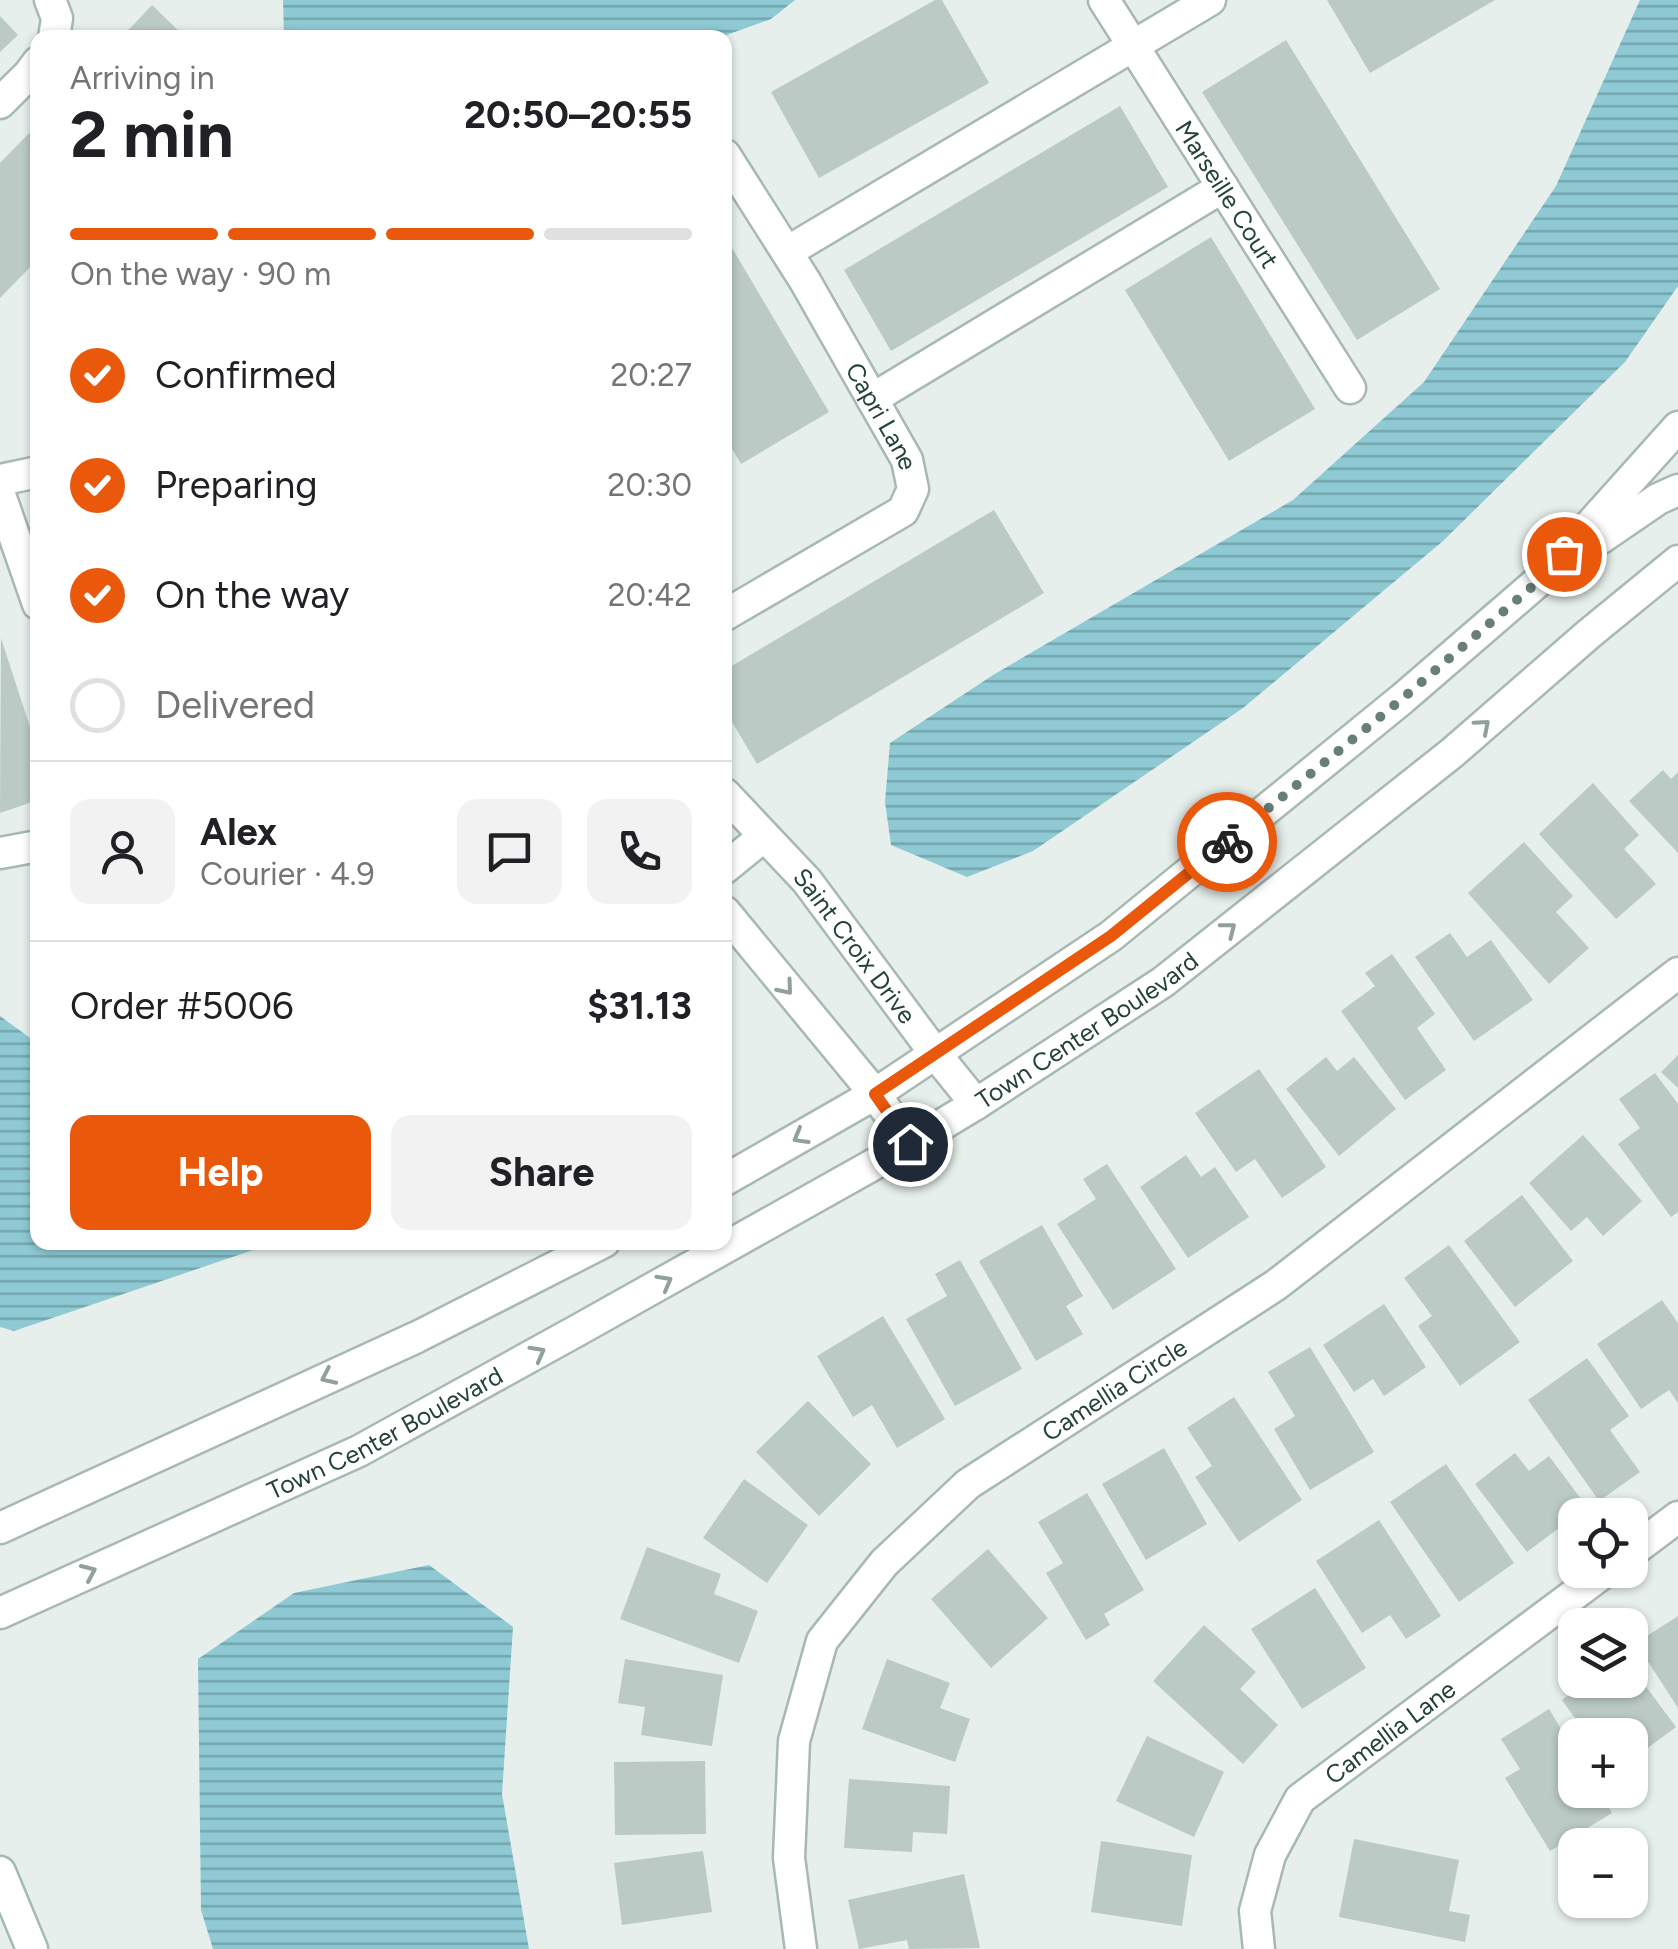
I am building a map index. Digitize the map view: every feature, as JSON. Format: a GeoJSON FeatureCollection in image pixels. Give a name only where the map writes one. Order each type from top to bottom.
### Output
{"type":"FeatureCollection","features":[{"type":"Feature","properties":{"kind":"street"},"geometry":{"type":"LineString","coordinates":[[50,0],[57,18],[55,30]]}},
{"type":"Feature","properties":{"kind":"street","name":"Marseille Court"},"geometry":{"type":"LineString","coordinates":[[1104,0],[1350,388]]}},
{"type":"Feature","properties":{"kind":"street"},"geometry":{"type":"LineString","coordinates":[[787,252],[1210,0]]}},
{"type":"Feature","properties":{"kind":"street"},"geometry":{"type":"LineString","coordinates":[[0,103],[30,71]]}},
{"type":"Feature","properties":{"kind":"street","name":"Capri Lane"},"geometry":{"type":"LineString","coordinates":[[732,166],[787,252],[907,460],[912,489],[903,510],[732,610]]}},
{"type":"Feature","properties":{"kind":"street"},"geometry":{"type":"LineString","coordinates":[[872,399],[1223,187]]}},
{"type":"Feature","properties":{"kind":"street"},"geometry":{"type":"LineString","coordinates":[[1541,579],[1678,427]]}},
{"type":"Feature","properties":{"kind":"street"},"geometry":{"type":"LineString","coordinates":[[0,480],[30,474]]}},
{"type":"Feature","properties":{"kind":"street"},"geometry":{"type":"LineString","coordinates":[[732,1176],[875,1094],[1111,936],[1402,699],[1541,579],[1678,490]]}},
{"type":"Feature","properties":{"kind":"street"},"geometry":{"type":"LineString","coordinates":[[0,494],[30,581]]}},
{"type":"Feature","properties":{"kind":"street","name":"Town Center Boulevard"},"geometry":{"type":"LineString","coordinates":[[732,1244],[976,1104],[1163,982],[1452,754],[1678,561]]}},
{"type":"Feature","properties":{"kind":"street","name":"Saint Croix Drive"},"geometry":{"type":"LineString","coordinates":[[732,802],[807,881],[976,1104]]}},
{"type":"Feature","properties":{"kind":"street"},"geometry":{"type":"LineString","coordinates":[[732,862],[764,836]]}},
{"type":"Feature","properties":{"kind":"street"},"geometry":{"type":"LineString","coordinates":[[0,853],[30,847]]}},
{"type":"Feature","properties":{"kind":"street"},"geometry":{"type":"LineString","coordinates":[[732,920],[875,1094],[910,1144]]}},
{"type":"Feature","properties":{"kind":"street","name":"Camellia Circle"},"geometry":{"type":"LineString","coordinates":[[802,1949],[789,1858],[794,1741],[822,1641],[884,1563],[968,1484],[1276,1285],[1678,973]]}},
{"type":"Feature","properties":{"kind":"street"},"geometry":{"type":"LineString","coordinates":[[0,1528],[417,1337],[588,1250]]}},
{"type":"Feature","properties":{"kind":"street","name":"Town Center Boulevard"},"geometry":{"type":"LineString","coordinates":[[0,1612],[359,1451],[722,1250]]}},
{"type":"Feature","properties":{"kind":"street"},"geometry":{"type":"LineString","coordinates":[[1648,1540],[1678,1518]]}},
{"type":"Feature","properties":{"kind":"street","name":"Camellia Lane"},"geometry":{"type":"LineString","coordinates":[[1260,1949],[1255,1912],[1270,1855],[1300,1799],[1584,1588]]}},
{"type":"Feature","properties":{"kind":"street"},"geometry":{"type":"LineString","coordinates":[[0,1872],[32,1949]]}},
{"type":"Feature","properties":{"kind":"water"},"geometry":{"type":"Polygon","coordinates":[[[283,0],[795,0],[771,19],[732,33],[284,30],[283,0]]]}},
{"type":"Feature","properties":{"kind":"water"},"geometry":{"type":"Polygon","coordinates":[[[1640,0],[1678,0],[1678,286],[1625,362],[1443,541],[1243,708],[1033,851],[967,877],[891,845],[885,802],[890,743],[993,675],[1293,500],[1424,382],[1556,186],[1640,0]]]}},
{"type":"Feature","properties":{"kind":"water"},"geometry":{"type":"Polygon","coordinates":[[[0,1016],[30,1038],[30,1250],[253,1250],[14,1331],[0,1327],[0,1016]]]}},
{"type":"Feature","properties":{"kind":"water"},"geometry":{"type":"Polygon","coordinates":[[[429,1565],[513,1627],[502,1794],[529,1949],[213,1949],[201,1910],[198,1659],[294,1593],[429,1565]]]}},
{"type":"Feature","properties":{"kind":"building"},"geometry":{"type":"Polygon","coordinates":[[[935,0],[942,0],[989,83],[819,178],[771,92],[935,0]]]}},
{"type":"Feature","properties":{"kind":"building"},"geometry":{"type":"Polygon","coordinates":[[[1327,0],[1495,0],[1370,73],[1327,0]]]}},
{"type":"Feature","properties":{"kind":"building"},"geometry":{"type":"Polygon","coordinates":[[[152,5],[178,30],[129,30],[152,5]]]}},
{"type":"Feature","properties":{"kind":"building"},"geometry":{"type":"Polygon","coordinates":[[[0,16],[18,35],[0,52],[0,16]]]}},
{"type":"Feature","properties":{"kind":"building"},"geometry":{"type":"Polygon","coordinates":[[[1286,40],[1440,289],[1357,340],[1202,92],[1286,40]]]}},
{"type":"Feature","properties":{"kind":"building"},"geometry":{"type":"Polygon","coordinates":[[[1120,106],[1168,187],[891,351],[844,270],[1120,106]]]}},
{"type":"Feature","properties":{"kind":"building"},"geometry":{"type":"Polygon","coordinates":[[[30,132],[30,267],[0,298],[0,163],[30,132]]]}},
{"type":"Feature","properties":{"kind":"building"},"geometry":{"type":"Polygon","coordinates":[[[1211,237],[1315,409],[1229,461],[1125,290],[1211,237]]]}},
{"type":"Feature","properties":{"kind":"building"},"geometry":{"type":"Polygon","coordinates":[[[732,248],[829,412],[741,464],[732,449],[732,248]]]}},
{"type":"Feature","properties":{"kind":"building"},"geometry":{"type":"Polygon","coordinates":[[[994,510],[1044,593],[757,764],[732,722],[732,666],[994,510]]]}},
{"type":"Feature","properties":{"kind":"building"},"geometry":{"type":"Polygon","coordinates":[[[1,638],[30,727],[30,803],[0,813],[1,638]]]}},
{"type":"Feature","properties":{"kind":"building"},"geometry":{"type":"Polygon","coordinates":[[[1663,770],[1671,779],[1678,772],[1678,853],[1629,801],[1663,770]]]}},
{"type":"Feature","properties":{"kind":"building"},"geometry":{"type":"Polygon","coordinates":[[[1593,783],[1639,835],[1624,849],[1656,884],[1616,919],[1539,834],[1593,783]]]}},
{"type":"Feature","properties":{"kind":"building"},"geometry":{"type":"Polygon","coordinates":[[[1524,842],[1573,896],[1556,912],[1589,948],[1549,984],[1468,893],[1524,842]]]}},
{"type":"Feature","properties":{"kind":"building"},"geometry":{"type":"Polygon","coordinates":[[[1450,933],[1467,957],[1491,940],[1533,1000],[1474,1041],[1415,957],[1450,933]]]}},
{"type":"Feature","properties":{"kind":"building"},"geometry":{"type":"Polygon","coordinates":[[[1392,954],[1435,1014],[1417,1028],[1446,1070],[1405,1100],[1341,1011],[1375,986],[1365,973],[1392,954]]]}},
{"type":"Feature","properties":{"kind":"building"},"geometry":{"type":"Polygon","coordinates":[[[1678,1055],[1678,1088],[1661,1072],[1678,1055]]]}},
{"type":"Feature","properties":{"kind":"building"},"geometry":{"type":"Polygon","coordinates":[[[1326,1057],[1337,1071],[1354,1057],[1396,1109],[1339,1156],[1286,1089],[1326,1057]]]}},
{"type":"Feature","properties":{"kind":"building"},"geometry":{"type":"Polygon","coordinates":[[[1259,1069],[1326,1167],[1282,1198],[1255,1159],[1236,1172],[1195,1113],[1259,1069]]]}},
{"type":"Feature","properties":{"kind":"building"},"geometry":{"type":"Polygon","coordinates":[[[1655,1073],[1678,1104],[1678,1212],[1671,1217],[1618,1144],[1640,1128],[1619,1099],[1655,1073]]]}},
{"type":"Feature","properties":{"kind":"building"},"geometry":{"type":"Polygon","coordinates":[[[1583,1135],[1642,1201],[1603,1236],[1587,1217],[1571,1231],[1529,1183],[1583,1135]]]}},
{"type":"Feature","properties":{"kind":"building"},"geometry":{"type":"Polygon","coordinates":[[[1186,1155],[1201,1177],[1215,1167],[1249,1217],[1188,1258],[1140,1187],[1186,1155]]]}},
{"type":"Feature","properties":{"kind":"building"},"geometry":{"type":"Polygon","coordinates":[[[1107,1164],[1176,1269],[1113,1310],[1057,1224],[1096,1199],[1083,1179],[1107,1164]]]}},
{"type":"Feature","properties":{"kind":"building"},"geometry":{"type":"Polygon","coordinates":[[[1522,1195],[1573,1261],[1515,1307],[1464,1241],[1522,1195]]]}},
{"type":"Feature","properties":{"kind":"building"},"geometry":{"type":"Polygon","coordinates":[[[1042,1225],[1083,1296],[1066,1306],[1083,1334],[1036,1361],[979,1261],[1042,1225]]]}},
{"type":"Feature","properties":{"kind":"building"},"geometry":{"type":"Polygon","coordinates":[[[1449,1245],[1520,1342],[1460,1386],[1418,1326],[1432,1316],[1404,1278],[1449,1245]]]}},
{"type":"Feature","properties":{"kind":"building"},"geometry":{"type":"Polygon","coordinates":[[[960,1260],[1022,1369],[955,1406],[906,1319],[947,1296],[935,1274],[960,1260]]]}},
{"type":"Feature","properties":{"kind":"building"},"geometry":{"type":"Polygon","coordinates":[[[1662,1300],[1678,1323],[1678,1403],[1669,1390],[1641,1409],[1597,1344],[1662,1300]]]}},
{"type":"Feature","properties":{"kind":"building"},"geometry":{"type":"Polygon","coordinates":[[[1384,1304],[1426,1367],[1384,1396],[1373,1379],[1354,1392],[1323,1345],[1384,1304]]]}},
{"type":"Feature","properties":{"kind":"building"},"geometry":{"type":"Polygon","coordinates":[[[883,1316],[945,1419],[897,1448],[872,1405],[853,1417],[817,1356],[883,1316]]]}},
{"type":"Feature","properties":{"kind":"building"},"geometry":{"type":"Polygon","coordinates":[[[1310,1347],[1374,1452],[1310,1490],[1274,1429],[1295,1416],[1268,1372],[1310,1347]]]}},
{"type":"Feature","properties":{"kind":"building"},"geometry":{"type":"Polygon","coordinates":[[[1587,1358],[1629,1416],[1610,1430],[1640,1472],[1603,1498],[1597,1498],[1528,1400],[1587,1358]]]}},
{"type":"Feature","properties":{"kind":"building"},"geometry":{"type":"Polygon","coordinates":[[[1234,1397],[1302,1500],[1239,1542],[1195,1477],[1212,1466],[1187,1428],[1234,1397]]]}},
{"type":"Feature","properties":{"kind":"building"},"geometry":{"type":"Polygon","coordinates":[[[808,1401],[871,1464],[819,1516],[756,1452],[808,1401]]]}},
{"type":"Feature","properties":{"kind":"building"},"geometry":{"type":"Polygon","coordinates":[[[1164,1448],[1207,1524],[1146,1560],[1102,1484],[1164,1448]]]}},
{"type":"Feature","properties":{"kind":"building"},"geometry":{"type":"Polygon","coordinates":[[[1515,1453],[1529,1471],[1549,1456],[1580,1498],[1558,1498],[1558,1529],[1527,1552],[1475,1484],[1515,1453]]]}},
{"type":"Feature","properties":{"kind":"building"},"geometry":{"type":"Polygon","coordinates":[[[1446,1464],[1514,1563],[1459,1602],[1390,1502],[1446,1464]]]}},
{"type":"Feature","properties":{"kind":"building"},"geometry":{"type":"Polygon","coordinates":[[[744,1479],[808,1525],[767,1583],[703,1538],[744,1479]]]}},
{"type":"Feature","properties":{"kind":"building"},"geometry":{"type":"Polygon","coordinates":[[[1087,1493],[1144,1590],[1104,1614],[1110,1625],[1086,1640],[1046,1573],[1063,1563],[1038,1522],[1087,1493]]]}},
{"type":"Feature","properties":{"kind":"building"},"geometry":{"type":"Polygon","coordinates":[[[1379,1520],[1441,1616],[1406,1639],[1390,1615],[1362,1633],[1316,1561],[1379,1520]]]}},
{"type":"Feature","properties":{"kind":"building"},"geometry":{"type":"Polygon","coordinates":[[[647,1547],[721,1574],[714,1594],[758,1611],[739,1663],[620,1619],[647,1547]]]}},
{"type":"Feature","properties":{"kind":"building"},"geometry":{"type":"Polygon","coordinates":[[[988,1549],[1048,1618],[991,1668],[931,1599],[988,1549]]]}},
{"type":"Feature","properties":{"kind":"building"},"geometry":{"type":"Polygon","coordinates":[[[1315,1588],[1366,1668],[1302,1709],[1251,1629],[1315,1588]]]}},
{"type":"Feature","properties":{"kind":"building"},"geometry":{"type":"Polygon","coordinates":[[[1678,1616],[1678,1708],[1648,1662],[1648,1635],[1678,1616]]]}},
{"type":"Feature","properties":{"kind":"building"},"geometry":{"type":"Polygon","coordinates":[[[1204,1625],[1256,1672],[1240,1689],[1278,1725],[1243,1764],[1153,1681],[1204,1625]]]}},
{"type":"Feature","properties":{"kind":"building"},"geometry":{"type":"Polygon","coordinates":[[[625,1659],[723,1675],[712,1746],[641,1735],[645,1707],[618,1703],[625,1659]]]}},
{"type":"Feature","properties":{"kind":"building"},"geometry":{"type":"Polygon","coordinates":[[[887,1659],[950,1683],[940,1708],[970,1719],[955,1762],[862,1729],[887,1659]]]}},
{"type":"Feature","properties":{"kind":"building"},"geometry":{"type":"Polygon","coordinates":[[[1648,1689],[1676,1727],[1648,1748],[1648,1718],[1575,1718],[1562,1700],[1648,1698],[1648,1689]]]}},
{"type":"Feature","properties":{"kind":"building"},"geometry":{"type":"Polygon","coordinates":[[[1549,1709],[1558,1724],[1558,1808],[1609,1808],[1612,1813],[1588,1828],[1558,1828],[1558,1846],[1550,1851],[1505,1778],[1520,1769],[1501,1739],[1549,1709]]]}},
{"type":"Feature","properties":{"kind":"building"},"geometry":{"type":"Polygon","coordinates":[[[1147,1736],[1224,1772],[1194,1837],[1116,1801],[1147,1736]]]}},
{"type":"Feature","properties":{"kind":"building"},"geometry":{"type":"Polygon","coordinates":[[[705,1761],[706,1834],[615,1835],[614,1762],[705,1761]]]}},
{"type":"Feature","properties":{"kind":"building"},"geometry":{"type":"Polygon","coordinates":[[[849,1779],[950,1786],[947,1834],[913,1832],[912,1852],[844,1848],[849,1779]]]}},
{"type":"Feature","properties":{"kind":"building"},"geometry":{"type":"Polygon","coordinates":[[[1354,1839],[1459,1860],[1449,1911],[1470,1915],[1465,1942],[1339,1917],[1354,1839]]]}},
{"type":"Feature","properties":{"kind":"building"},"geometry":{"type":"Polygon","coordinates":[[[1101,1841],[1192,1855],[1182,1926],[1091,1912],[1101,1841]]]}},
{"type":"Feature","properties":{"kind":"building"},"geometry":{"type":"Polygon","coordinates":[[[703,1851],[712,1912],[622,1925],[614,1863],[703,1851]]]}},
{"type":"Feature","properties":{"kind":"building"},"geometry":{"type":"Polygon","coordinates":[[[964,1874],[980,1948],[909,1949],[907,1940],[859,1949],[848,1900],[964,1874]]]}},
{"type":"Feature","properties":{"kind":"way so far"},"geometry":{"type":"LineString","coordinates":[[1227,842],[1402,699],[1541,579],[1564,554]]}},
{"type":"Feature","properties":{"kind":"route"},"geometry":{"type":"LineString","coordinates":[[910,1144],[875,1094],[1111,936],[1227,842]]}}]}
